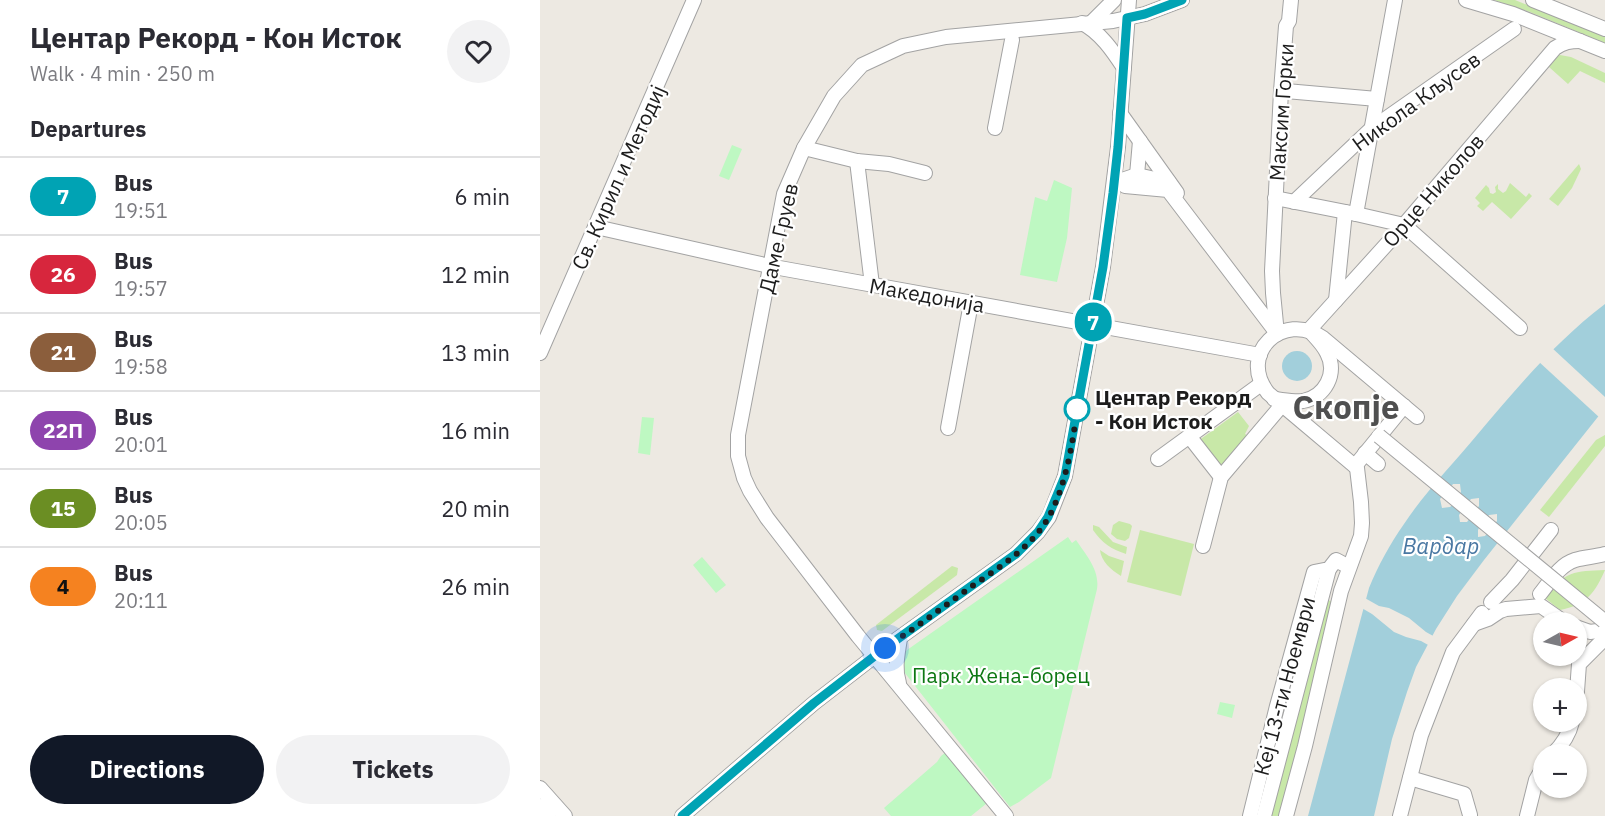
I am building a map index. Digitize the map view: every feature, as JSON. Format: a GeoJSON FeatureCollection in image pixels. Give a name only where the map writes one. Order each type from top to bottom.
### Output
{"type":"FeatureCollection","features":[{"type":"Feature","properties":{"kind":"street","name":"Св. Кирил и Методиј"},"geometry":{"type":"LineString","coordinates":[[540,353],[694,0]]}},
{"type":"Feature","properties":{"kind":"street"},"geometry":{"type":"LineString","coordinates":[[1114,0],[1087,23],[1114,53],[1124,68]]}},
{"type":"Feature","properties":{"kind":"street"},"geometry":{"type":"LineString","coordinates":[[682,816],[798,716],[858,669],[1003,564],[1025,546],[1048,517],[1065,476],[1119,185],[1120,113],[1129,0]]}},
{"type":"Feature","properties":{"kind":"street","name":"Даме Груев"},"geometry":{"type":"LineString","coordinates":[[1006,816],[858,636],[767,518],[750,491],[740,467],[738,435],[784,194],[804,148],[834,96],[862,65],[903,46],[954,36],[1127,18],[1182,0]]}},
{"type":"Feature","properties":{"kind":"street","name":"Максим Горки"},"geometry":{"type":"LineString","coordinates":[[1277,334],[1272,270],[1275,198],[1284,91],[1286,26],[1284,21],[1288,0]]}},
{"type":"Feature","properties":{"kind":"street"},"geometry":{"type":"LineString","coordinates":[[1336,300],[1351,213],[1371,129],[1395,0]]}},
{"type":"Feature","properties":{"kind":"street"},"geometry":{"type":"LineString","coordinates":[[1466,0],[1513,14],[1605,51]]}},
{"type":"Feature","properties":{"kind":"street"},"geometry":{"type":"LineString","coordinates":[[1533,0],[1605,29]]}},
{"type":"Feature","properties":{"kind":"street"},"geometry":{"type":"LineString","coordinates":[[1545,27],[1552,33],[1555,48]]}},
{"type":"Feature","properties":{"kind":"street","name":"Никола Кљусев"},"geometry":{"type":"LineString","coordinates":[[1294,202],[1371,129],[1514,29]]}},
{"type":"Feature","properties":{"kind":"street"},"geometry":{"type":"LineString","coordinates":[[995,128],[1012,40]]}},
{"type":"Feature","properties":{"kind":"street"},"geometry":{"type":"LineString","coordinates":[[1555,48],[1563,43],[1580,41]]}},
{"type":"Feature","properties":{"kind":"street","name":"Орце Николов"},"geometry":{"type":"LineString","coordinates":[[1309,330],[1404,225],[1555,48]]}},
{"type":"Feature","properties":{"kind":"street"},"geometry":{"type":"LineString","coordinates":[[1284,91],[1377,99],[1392,113]]}},
{"type":"Feature","properties":{"kind":"street"},"geometry":{"type":"LineString","coordinates":[[1120,113],[1241,279]]}},
{"type":"Feature","properties":{"kind":"street"},"geometry":{"type":"LineString","coordinates":[[1137,175],[1140,141]]}},
{"type":"Feature","properties":{"kind":"street"},"geometry":{"type":"LineString","coordinates":[[804,148],[857,161],[890,164],[925,173]]}},
{"type":"Feature","properties":{"kind":"street"},"geometry":{"type":"LineString","coordinates":[[857,161],[872,285]]}},
{"type":"Feature","properties":{"kind":"street"},"geometry":{"type":"LineString","coordinates":[[1119,185],[1137,175],[1169,182]]}},
{"type":"Feature","properties":{"kind":"street"},"geometry":{"type":"LineString","coordinates":[[1119,185],[1168,190],[1277,334]]}},
{"type":"Feature","properties":{"kind":"street","name":"Максим Горки"},"geometry":{"type":"LineString","coordinates":[[1275,198],[1404,225],[1520,328]]}},
{"type":"Feature","properties":{"kind":"street","name":"Македонија"},"geometry":{"type":"LineString","coordinates":[[596,227],[770,266],[1260,355]]}},
{"type":"Feature","properties":{"kind":"street"},"geometry":{"type":"LineString","coordinates":[[948,428],[971,303]]}},
{"type":"Feature","properties":{"kind":"street"},"geometry":{"type":"LineString","coordinates":[[1404,406],[1355,466],[1268,393],[1258,371],[1260,355],[1267,342],[1277,334],[1293,329],[1309,330],[1323,338],[1418,417]]}},
{"type":"Feature","properties":{"kind":"street"},"geometry":{"type":"LineString","coordinates":[[1203,546],[1221,477],[1278,402],[1308,399],[1318,394],[1327,383],[1331,370],[1329,355],[1309,330]]}},
{"type":"Feature","properties":{"kind":"street"},"geometry":{"type":"LineString","coordinates":[[1158,459],[1262,384]]}},
{"type":"Feature","properties":{"kind":"street"},"geometry":{"type":"LineString","coordinates":[[1189,436],[1221,477]]}},
{"type":"Feature","properties":{"kind":"street"},"geometry":{"type":"LineString","coordinates":[[1379,436],[1605,624],[1590,632],[1587,631]]}},
{"type":"Feature","properties":{"kind":"street"},"geometry":{"type":"LineString","coordinates":[[1365,453],[1378,464]]}},
{"type":"Feature","properties":{"kind":"street","name":"Кеј 13-ти Ноември"},"geometry":{"type":"LineString","coordinates":[[1286,816],[1305,746],[1341,591],[1361,536],[1361,502],[1355,466]]}},
{"type":"Feature","properties":{"kind":"street"},"geometry":{"type":"LineString","coordinates":[[1400,816],[1421,735],[1453,652],[1482,613],[1512,580],[1551,530]]}},
{"type":"Feature","properties":{"kind":"street"},"geometry":{"type":"LineString","coordinates":[[1540,594],[1567,564],[1574,560],[1605,554]]}},
{"type":"Feature","properties":{"kind":"street"},"geometry":{"type":"LineString","coordinates":[[1329,569],[1336,560],[1349,567]]}},
{"type":"Feature","properties":{"kind":"street","name":"Кеј 13-ти Ноември"},"geometry":{"type":"LineString","coordinates":[[1250,816],[1314,572],[1329,569],[1264,816]]}},
{"type":"Feature","properties":{"kind":"street"},"geometry":{"type":"LineString","coordinates":[[1482,613],[1488,619],[1506,609],[1541,606],[1550,612]]}},
{"type":"Feature","properties":{"kind":"street"},"geometry":{"type":"LineString","coordinates":[[858,636],[860,651],[858,669]]}},
{"type":"Feature","properties":{"kind":"street"},"geometry":{"type":"LineString","coordinates":[[900,638],[896,674],[900,687]]}},
{"type":"Feature","properties":{"kind":"street"},"geometry":{"type":"LineString","coordinates":[[1578,678],[1579,664],[1605,638]]}},
{"type":"Feature","properties":{"kind":"street"},"geometry":{"type":"LineString","coordinates":[[1410,777],[1464,795],[1471,816]]}},
{"type":"Feature","properties":{"kind":"street"},"geometry":{"type":"LineString","coordinates":[[1527,816],[1533,792]]}},
{"type":"Feature","properties":{"kind":"street"},"geometry":{"type":"LineString","coordinates":[[546,802],[565,816]]}},
{"type":"Feature","properties":{"kind":"green space"},"geometry":{"type":"Polygon","coordinates":[[[1494,0],[1515,0],[1605,36],[1605,43],[1530,12],[1494,0]]]}},
{"type":"Feature","properties":{"kind":"green space"},"geometry":{"type":"Polygon","coordinates":[[[1560,55],[1571,57],[1605,73],[1605,83],[1580,71],[1568,84],[1549,67],[1560,55]]]}},
{"type":"Feature","properties":{"kind":"green space"},"geometry":{"type":"Polygon","coordinates":[[[732,145],[742,149],[729,180],[719,176],[732,145]]]}},
{"type":"Feature","properties":{"kind":"green space"},"geometry":{"type":"Polygon","coordinates":[[[1579,164],[1581,169],[1572,188],[1558,206],[1549,199],[1579,164]]]}},
{"type":"Feature","properties":{"kind":"green space"},"geometry":{"type":"Polygon","coordinates":[[[1054,180],[1072,188],[1067,238],[1057,282],[1020,275],[1035,197],[1047,201],[1054,180]]]}},
{"type":"Feature","properties":{"kind":"green space"},"geometry":{"type":"Polygon","coordinates":[[[1510,183],[1526,197],[1529,193],[1532,196],[1511,219],[1492,202],[1483,211],[1477,206],[1480,203],[1475,198],[1486,185],[1493,194],[1498,184],[1498,189],[1503,193],[1510,183]]]}},
{"type":"Feature","properties":{"kind":"green space"},"geometry":{"type":"Polygon","coordinates":[[[1238,412],[1249,426],[1245,434],[1250,437],[1221,470],[1198,441],[1238,412]]]}},
{"type":"Feature","properties":{"kind":"green space"},"geometry":{"type":"Polygon","coordinates":[[[642,417],[654,418],[650,455],[638,453],[642,417]]]}},
{"type":"Feature","properties":{"kind":"green space"},"geometry":{"type":"Polygon","coordinates":[[[1605,435],[1605,446],[1549,517],[1540,510],[1596,440],[1605,435]]]}},
{"type":"Feature","properties":{"kind":"green space"},"geometry":{"type":"Polygon","coordinates":[[[1119,521],[1132,526],[1129,538],[1125,541],[1111,534],[1113,525],[1119,521]]]}},
{"type":"Feature","properties":{"kind":"green space"},"geometry":{"type":"Polygon","coordinates":[[[1093,525],[1099,527],[1113,542],[1127,547],[1126,554],[1103,542],[1093,530],[1093,525]]]}},
{"type":"Feature","properties":{"kind":"green space"},"geometry":{"type":"Polygon","coordinates":[[[1140,530],[1194,544],[1181,596],[1127,582],[1140,530]]]}},
{"type":"Feature","properties":{"kind":"green space","name":"Парк Жена-борец"},"geometry":{"type":"Polygon","coordinates":[[[1068,537],[1072,543],[1076,540],[1091,563],[1096,575],[1097,589],[1051,778],[1010,807],[901,668],[902,657],[907,650],[1068,537]]]}},
{"type":"Feature","properties":{"kind":"green space"},"geometry":{"type":"Polygon","coordinates":[[[1100,550],[1124,561],[1121,576],[1107,565],[1100,550]]]}},
{"type":"Feature","properties":{"kind":"green space"},"geometry":{"type":"Polygon","coordinates":[[[702,557],[726,585],[716,593],[693,565],[702,557]]]}},
{"type":"Feature","properties":{"kind":"green space"},"geometry":{"type":"Polygon","coordinates":[[[952,566],[958,568],[957,575],[882,631],[877,630],[876,625],[952,566]]]}},
{"type":"Feature","properties":{"kind":"green space"},"geometry":{"type":"Polygon","coordinates":[[[1605,570],[1593,591],[1577,605],[1560,610],[1545,598],[1558,582],[1571,574],[1605,570]]]}},
{"type":"Feature","properties":{"kind":"green space"},"geometry":{"type":"Polygon","coordinates":[[[1312,596],[1335,602],[1282,816],[1256,816],[1312,596]]]}},
{"type":"Feature","properties":{"kind":"green space"},"geometry":{"type":"Polygon","coordinates":[[[1220,702],[1235,705],[1232,718],[1217,714],[1220,702]]]}},
{"type":"Feature","properties":{"kind":"green space"},"geometry":{"type":"Polygon","coordinates":[[[951,748],[992,799],[971,816],[891,816],[884,808],[951,748]]]}},
{"type":"Feature","properties":{"kind":"water","name":"Вардар"},"geometry":{"type":"Polygon","coordinates":[[[1605,304],[1605,408],[1484,560],[1436,629],[1416,667],[1407,692],[1392,739],[1374,816],[1308,816],[1369,588],[1389,547],[1439,478],[1522,383],[1553,350],[1605,304]]]}},
{"type":"Feature","properties":{"kind":"water"},"geometry":{"type":"Polygon","coordinates":[[[1297,351],[1303,352],[1311,360],[1311,372],[1303,380],[1297,381],[1291,380],[1283,372],[1282,366],[1283,360],[1291,352],[1297,351]]]}},
{"type":"Feature","properties":{"kind":"pier"},"geometry":{"type":"Polygon","coordinates":[[[1551,347],[1605,397],[1605,412],[1600,418],[1538,361],[1551,347]]]}},
{"type":"Feature","properties":{"kind":"pier"},"geometry":{"type":"Polygon","coordinates":[[[1438,477],[1449,489],[1453,484],[1460,484],[1461,492],[1458,496],[1467,504],[1471,499],[1479,498],[1479,506],[1475,511],[1486,519],[1489,515],[1497,514],[1497,521],[1485,536],[1478,537],[1480,526],[1470,518],[1467,522],[1460,522],[1459,515],[1462,511],[1454,504],[1442,508],[1440,499],[1443,495],[1430,487],[1438,477]]]}},
{"type":"Feature","properties":{"kind":"pier"},"geometry":{"type":"Polygon","coordinates":[[[1363,597],[1409,618],[1435,637],[1430,646],[1394,632],[1360,607],[1363,597]]]}},
{"type":"Feature","properties":{"kind":"bus line","name":"7"},"geometry":{"type":"LineString","coordinates":[[682,816],[814,703],[885,648],[1016,554],[1044,524],[1065,476],[1103,267],[1118,147],[1127,18],[1182,0]]}},
{"type":"Feature","properties":{"kind":"place","name":"Центар Рекорд - Кон Исток"},"geometry":{"type":"Point","coordinates":[1077,409]}},
{"type":"Feature","properties":{"kind":"district","name":"Скопје"},"geometry":{"type":"Point","coordinates":[1346,406]}},
{"type":"Feature","properties":{"kind":"route"},"geometry":{"type":"LineString","coordinates":[[885,648],[1003,564],[1038,532],[1050,514],[1063,483],[1077,409]]}}]}
